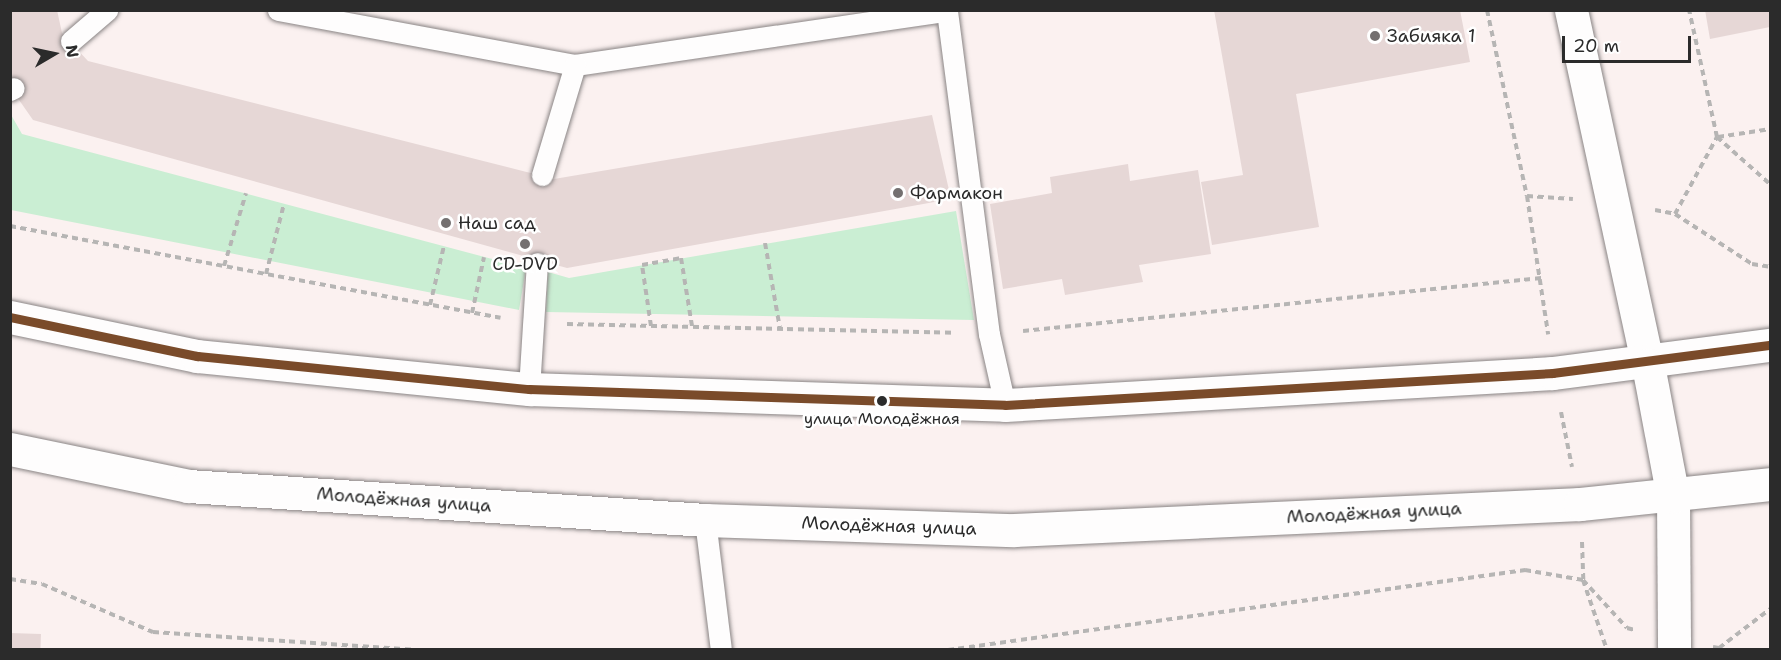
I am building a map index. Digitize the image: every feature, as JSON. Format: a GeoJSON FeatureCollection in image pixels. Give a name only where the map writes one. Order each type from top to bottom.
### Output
{"type":"FeatureCollection","features":[{"type":"Feature","properties":{"kind":"main road"},"geometry":{"type":"LineString","coordinates":[[1571,10],[1648,365],[1673,497],[1674,650]]}},
{"type":"Feature","properties":{"kind":"main road"},"geometry":{"type":"LineString","coordinates":[[10,317],[197,356],[529,389],[1005,405],[1553,373],[1648,365],[1770,345]]}},
{"type":"Feature","properties":{"kind":"main road","name":"Молодёжная улица"},"geometry":{"type":"LineString","coordinates":[[10,449],[188,486],[705,520],[1014,530],[1580,504],[1673,497],[1770,484]]}},
{"type":"Feature","properties":{"kind":"lane"},"geometry":{"type":"LineString","coordinates":[[71,41],[107,10]]}},
{"type":"Feature","properties":{"kind":"lane"},"geometry":{"type":"LineString","coordinates":[[278,10],[575,65],[949,11],[989,334],[1005,405]]}},
{"type":"Feature","properties":{"kind":"lane"},"geometry":{"type":"LineString","coordinates":[[542,175],[575,65]]}},
{"type":"Feature","properties":{"kind":"lane"},"geometry":{"type":"LineString","coordinates":[[529,389],[537,262]]}},
{"type":"Feature","properties":{"kind":"lane"},"geometry":{"type":"LineString","coordinates":[[705,520],[721,650]]}},
{"type":"Feature","properties":{"kind":"path"},"geometry":{"type":"LineString","coordinates":[[1487,10],[1541,278],[1553,373],[1580,504],[1583,580],[1607,650]]}},
{"type":"Feature","properties":{"kind":"path"},"geometry":{"type":"LineString","coordinates":[[1689,10],[1717,137],[1770,184]]}},
{"type":"Feature","properties":{"kind":"path"},"geometry":{"type":"LineString","coordinates":[[1717,137],[1770,129]]}},
{"type":"Feature","properties":{"kind":"path"},"geometry":{"type":"LineString","coordinates":[[1675,214],[1717,137]]}},
{"type":"Feature","properties":{"kind":"path"},"geometry":{"type":"LineString","coordinates":[[224,266],[246,193]]}},
{"type":"Feature","properties":{"kind":"path"},"geometry":{"type":"LineString","coordinates":[[266,274],[284,204]]}},
{"type":"Feature","properties":{"kind":"path"},"geometry":{"type":"LineString","coordinates":[[10,226],[532,324],[989,334],[1541,278]]}},
{"type":"Feature","properties":{"kind":"path"},"geometry":{"type":"LineString","coordinates":[[765,243],[780,329]]}},
{"type":"Feature","properties":{"kind":"path"},"geometry":{"type":"LineString","coordinates":[[430,305],[444,246]]}},
{"type":"Feature","properties":{"kind":"path"},"geometry":{"type":"LineString","coordinates":[[472,313],[484,257]]}},
{"type":"Feature","properties":{"kind":"path"},"geometry":{"type":"LineString","coordinates":[[651,326],[642,265],[681,258],[692,326]]}},
{"type":"Feature","properties":{"kind":"path"},"geometry":{"type":"LineString","coordinates":[[948,650],[1525,570],[1583,580]]}},
{"type":"Feature","properties":{"kind":"path"},"geometry":{"type":"LineString","coordinates":[[10,579],[42,584],[153,632],[414,650]]}},
{"type":"Feature","properties":{"kind":"green space"},"geometry":{"type":"Polygon","coordinates":[[[10,113],[22,134],[526,268],[519,310],[11,210],[10,113]]]}},
{"type":"Feature","properties":{"kind":"green space"},"geometry":{"type":"Polygon","coordinates":[[[956,211],[974,320],[546,312],[548,272],[569,278],[956,211]]]}},
{"type":"Feature","properties":{"kind":"building"},"geometry":{"type":"Polygon","coordinates":[[[10,10],[57,10],[62,33],[88,61],[554,179],[932,115],[951,199],[567,268],[33,120],[10,87],[10,10]]]}},
{"type":"Feature","properties":{"kind":"building"},"geometry":{"type":"Polygon","coordinates":[[[1214,10],[1460,10],[1470,62],[1296,94],[1319,227],[1212,245],[1201,182],[1243,175],[1214,10]]]}},
{"type":"Feature","properties":{"kind":"building"},"geometry":{"type":"Polygon","coordinates":[[[1705,10],[1770,10],[1770,27],[1710,39],[1705,10]]]}},
{"type":"Feature","properties":{"kind":"building"},"geometry":{"type":"Polygon","coordinates":[[[1128,164],[1130,181],[1198,170],[1211,254],[1139,265],[1143,282],[1065,295],[1062,279],[1003,289],[990,204],[1052,193],[1050,177],[1128,164]]]}},
{"type":"Feature","properties":{"kind":"building"},"geometry":{"type":"Polygon","coordinates":[[[10,633],[41,634],[40,650],[10,650],[10,633]]]}},
{"type":"Feature","properties":{"kind":"transit line"},"geometry":{"type":"LineString","coordinates":[[10,317],[197,356],[529,389],[1005,405],[1553,373],[1770,345]]}},
{"type":"Feature","properties":{"kind":"place","name":"Забияка 1"},"geometry":{"type":"Point","coordinates":[1375,36]}},
{"type":"Feature","properties":{"kind":"place","name":"Фармакон"},"geometry":{"type":"Point","coordinates":[898,193]}},
{"type":"Feature","properties":{"kind":"place","name":"Наш сад"},"geometry":{"type":"Point","coordinates":[446,223]}},
{"type":"Feature","properties":{"kind":"place","name":"CD-DVD"},"geometry":{"type":"Point","coordinates":[525,244]}},
{"type":"Feature","properties":{"kind":"place","name":"улица Молодёжная"},"geometry":{"type":"Point","coordinates":[882,401]}}]}
